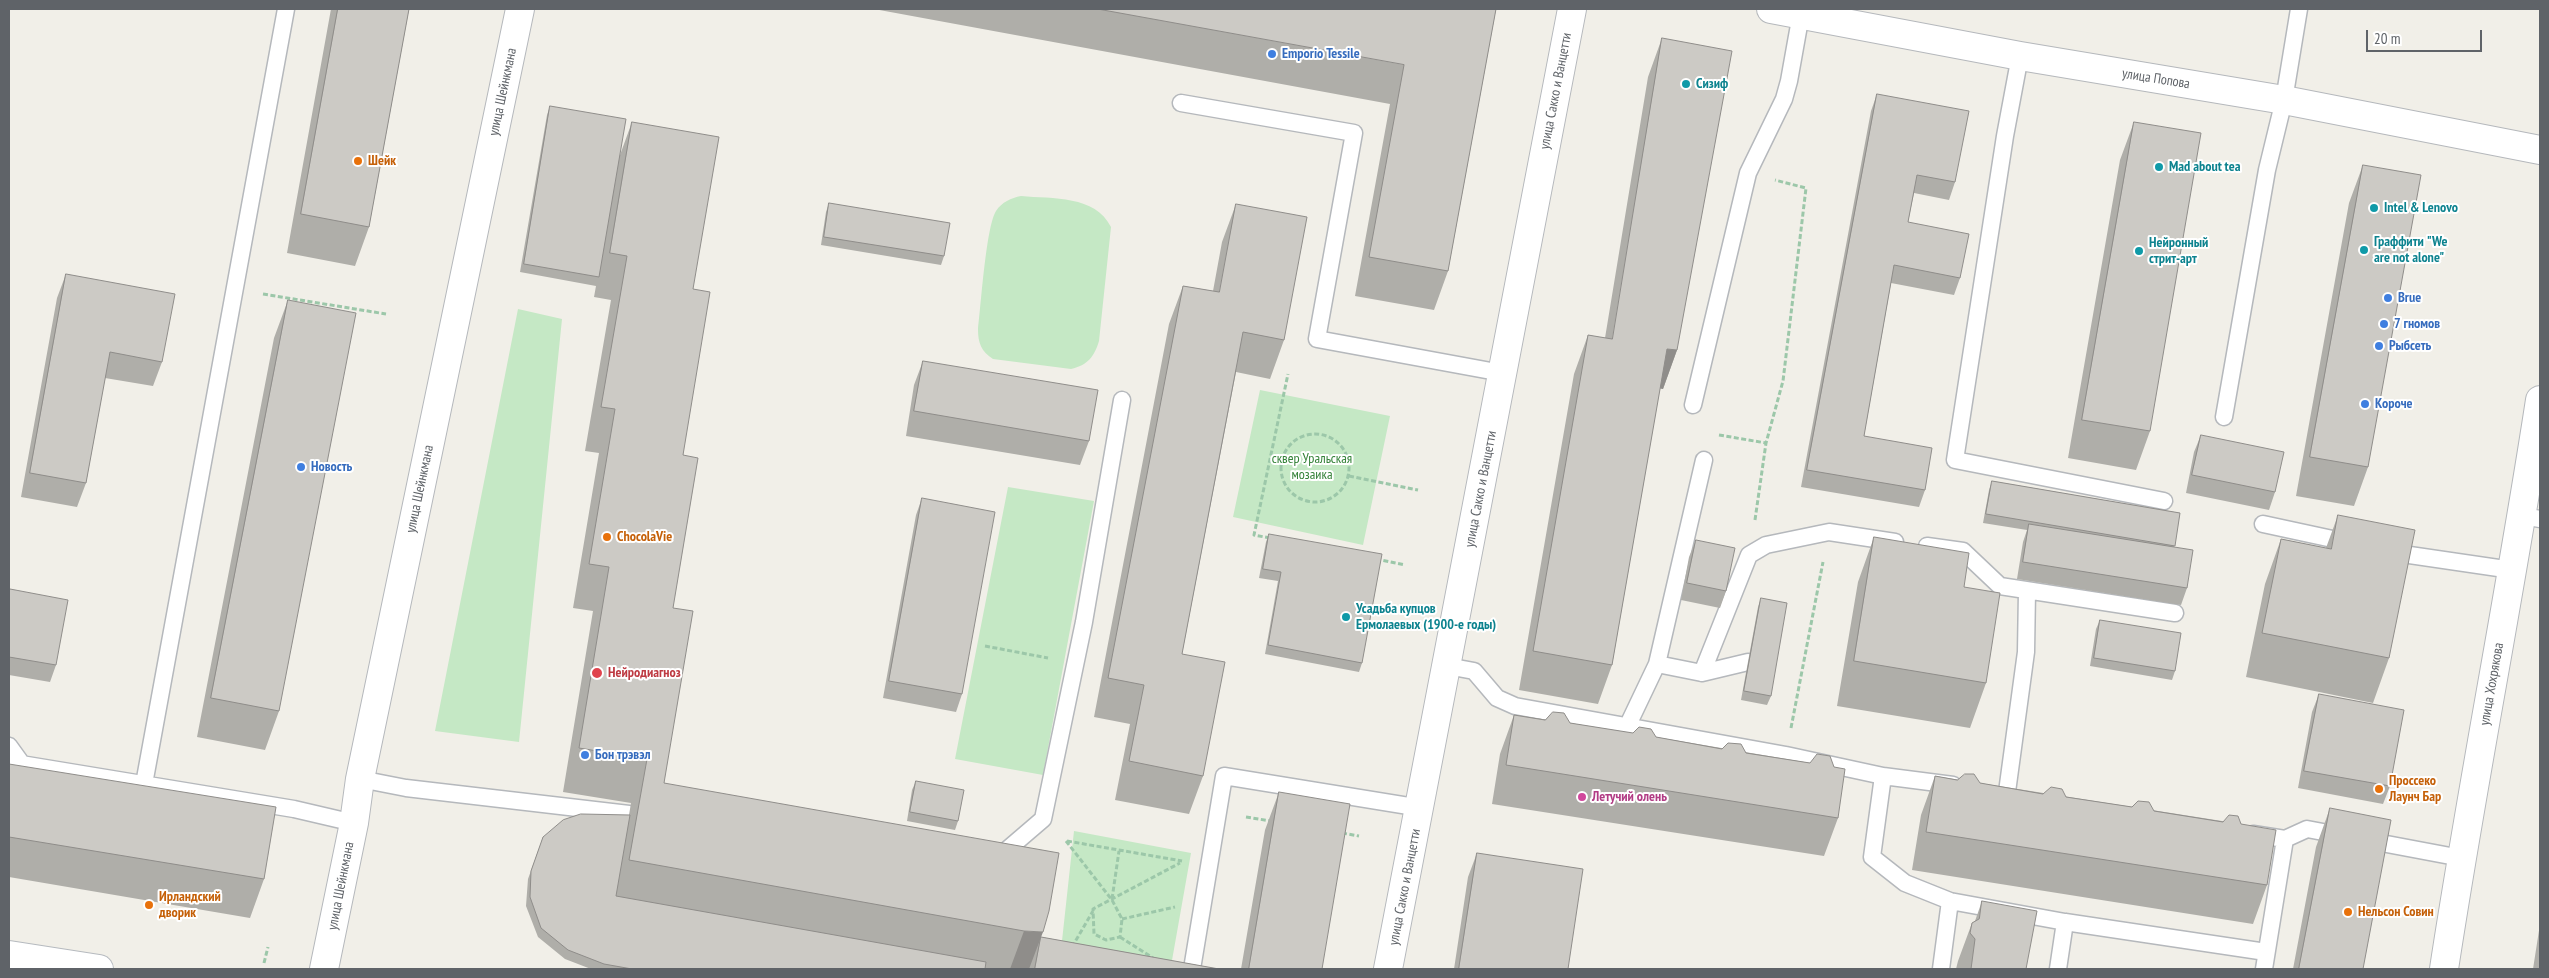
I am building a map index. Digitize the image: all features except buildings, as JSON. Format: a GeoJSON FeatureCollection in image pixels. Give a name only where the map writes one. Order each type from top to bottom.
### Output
{"type":"FeatureCollection","features":[{"type":"Feature","properties":{"kind":"street","name":"улица Шейнкмана"},"geometry":{"type":"LineString","coordinates":[[324,969],[354,823],[360,780],[520,9]]}},
{"type":"Feature","properties":{"kind":"street","name":"улица Сакко и Ванцетти"},"geometry":{"type":"LineString","coordinates":[[1388,969],[1421,808],[1572,9]]}},
{"type":"Feature","properties":{"kind":"street","name":"улица Попова"},"geometry":{"type":"LineString","coordinates":[[1771,9],[2020,56],[2284,100],[2540,150]]}},
{"type":"Feature","properties":{"kind":"street","name":"улица Хохрякова"},"geometry":{"type":"LineString","coordinates":[[2444,969],[2461,858],[2512,570],[2531,518],[2540,400]]}},
{"type":"Feature","properties":{"kind":"street"},"geometry":{"type":"LineString","coordinates":[[9,955],[99,969]]}},
{"type":"Feature","properties":{"kind":"lane"},"geometry":{"type":"LineString","coordinates":[[144,784],[286,9]]}},
{"type":"Feature","properties":{"kind":"lane"},"geometry":{"type":"LineString","coordinates":[[2224,418],[2267,170],[2284,100],[2299,9]]}},
{"type":"Feature","properties":{"kind":"lane"},"geometry":{"type":"LineString","coordinates":[[1693,405],[1748,173],[1784,99],[1789,81],[1800,14]]}},
{"type":"Feature","properties":{"kind":"lane"},"geometry":{"type":"LineString","coordinates":[[2020,56],[2005,136],[1954,460],[2164,501]]}},
{"type":"Feature","properties":{"kind":"lane"},"geometry":{"type":"LineString","coordinates":[[1181,103],[1354,134],[1317,339],[1502,373]]}},
{"type":"Feature","properties":{"kind":"lane"},"geometry":{"type":"LineString","coordinates":[[982,852],[1001,855],[1043,819],[1076,662],[1122,400]]}},
{"type":"Feature","properties":{"kind":"lane"},"geometry":{"type":"LineString","coordinates":[[1627,727],[1657,664],[1704,460]]}},
{"type":"Feature","properties":{"kind":"lane"},"geometry":{"type":"LineString","coordinates":[[2262,524],[2369,547],[2512,570]]}},
{"type":"Feature","properties":{"kind":"lane"},"geometry":{"type":"LineString","coordinates":[[1702,673],[1749,555],[1766,545],[1829,532],[1963,552],[2000,586],[2027,592],[2175,613]]}},
{"type":"Feature","properties":{"kind":"lane"},"geometry":{"type":"LineString","coordinates":[[2006,792],[2026,652],[2027,592]]}},
{"type":"Feature","properties":{"kind":"lane"},"geometry":{"type":"LineString","coordinates":[[1657,664],[1702,673],[1748,662]]}},
{"type":"Feature","properties":{"kind":"lane"},"geometry":{"type":"LineString","coordinates":[[1447,666],[1474,671],[1497,698],[1515,706],[1786,755],[1883,776],[1969,787]]}},
{"type":"Feature","properties":{"kind":"lane"},"geometry":{"type":"LineString","coordinates":[[9,746],[15,763],[294,809],[354,823]]}},
{"type":"Feature","properties":{"kind":"lane"},"geometry":{"type":"LineString","coordinates":[[1192,969],[1224,776],[1421,808]]}},
{"type":"Feature","properties":{"kind":"lane"},"geometry":{"type":"LineString","coordinates":[[1883,776],[1872,857],[1905,883],[1950,901],[2065,922],[2266,952]]}},
{"type":"Feature","properties":{"kind":"lane"},"geometry":{"type":"LineString","coordinates":[[360,780],[415,790],[629,814]]}},
{"type":"Feature","properties":{"kind":"lane"},"geometry":{"type":"LineString","coordinates":[[1988,790],[2026,795]]}},
{"type":"Feature","properties":{"kind":"lane"},"geometry":{"type":"LineString","coordinates":[[2237,831],[2285,839],[2307,829],[2461,858]]}},
{"type":"Feature","properties":{"kind":"lane"},"geometry":{"type":"LineString","coordinates":[[2264,969],[2285,839]]}},
{"type":"Feature","properties":{"kind":"lane"},"geometry":{"type":"LineString","coordinates":[[1001,855],[1012,878]]}},
{"type":"Feature","properties":{"kind":"lane"},"geometry":{"type":"LineString","coordinates":[[1941,969],[1950,901]]}},
{"type":"Feature","properties":{"kind":"lane"},"geometry":{"type":"LineString","coordinates":[[2058,969],[2065,922]]}},
{"type":"Feature","properties":{"kind":"path"},"geometry":{"type":"LineString","coordinates":[[1748,173],[1806,188],[1783,381],[1766,443],[1749,555]]}},
{"type":"Feature","properties":{"kind":"path"},"geometry":{"type":"LineString","coordinates":[[235,290],[386,314]]}},
{"type":"Feature","properties":{"kind":"path"},"geometry":{"type":"LineString","coordinates":[[1272,538],[1254,534],[1288,374]]}},
{"type":"Feature","properties":{"kind":"path"},"geometry":{"type":"LineString","coordinates":[[1313,433],[1327,435],[1339,443],[1348,455],[1349,476],[1347,483],[1338,495],[1325,501],[1310,502],[1297,497],[1286,487],[1281,474],[1282,460],[1288,446],[1299,437],[1313,433]]}},
{"type":"Feature","properties":{"kind":"path"},"geometry":{"type":"LineString","coordinates":[[1714,434],[1766,443]]}},
{"type":"Feature","properties":{"kind":"path"},"geometry":{"type":"LineString","coordinates":[[1349,476],[1418,490]]}},
{"type":"Feature","properties":{"kind":"path"},"geometry":{"type":"LineString","coordinates":[[1786,755],[1829,532]]}},
{"type":"Feature","properties":{"kind":"path"},"geometry":{"type":"LineString","coordinates":[[1367,557],[1405,564]]}},
{"type":"Feature","properties":{"kind":"path"},"geometry":{"type":"LineString","coordinates":[[985,646],[1076,662]]}},
{"type":"Feature","properties":{"kind":"path"},"geometry":{"type":"LineString","coordinates":[[1218,812],[1274,821]]}},
{"type":"Feature","properties":{"kind":"path"},"geometry":{"type":"LineString","coordinates":[[1043,819],[1066,841],[1112,900],[1122,919],[1120,937]]}},
{"type":"Feature","properties":{"kind":"path"},"geometry":{"type":"LineString","coordinates":[[1340,832],[1359,836]]}},
{"type":"Feature","properties":{"kind":"path"},"geometry":{"type":"LineString","coordinates":[[1066,841],[1119,851],[1210,864]]}},
{"type":"Feature","properties":{"kind":"path"},"geometry":{"type":"LineString","coordinates":[[1112,900],[1119,851]]}},
{"type":"Feature","properties":{"kind":"path"},"geometry":{"type":"LineString","coordinates":[[1070,950],[1093,909],[1183,861]]}},
{"type":"Feature","properties":{"kind":"path"},"geometry":{"type":"LineString","coordinates":[[1122,919],[1202,900]]}},
{"type":"Feature","properties":{"kind":"path"},"geometry":{"type":"LineString","coordinates":[[1093,909],[1094,934],[1106,940],[1120,937],[1161,964]]}},
{"type":"Feature","properties":{"kind":"path"},"geometry":{"type":"LineString","coordinates":[[264,963],[268,947]]}},
{"type":"Feature","properties":{"kind":"green space"},"geometry":{"type":"Polygon","coordinates":[[[1021,196],[1059,199],[1084,204],[1095,209],[1111,227],[1099,341],[1090,360],[1071,369],[993,359],[983,350],[980,343],[978,329],[982,286],[992,220],[1001,205],[1010,199],[1021,196]]]}},
{"type":"Feature","properties":{"kind":"green space"},"geometry":{"type":"Polygon","coordinates":[[[518,309],[562,319],[519,742],[435,731],[518,309]]]}},
{"type":"Feature","properties":{"kind":"green space","name":"сквер Уральская мозаика"},"geometry":{"type":"Polygon","coordinates":[[[1260,390],[1390,416],[1363,545],[1233,517],[1260,390]]]}},
{"type":"Feature","properties":{"kind":"green space"},"geometry":{"type":"Polygon","coordinates":[[[1008,487],[1094,501],[1043,775],[955,759],[1008,487]]]}},
{"type":"Feature","properties":{"kind":"green space"},"geometry":{"type":"Polygon","coordinates":[[[1074,831],[1191,853],[1171,966],[1061,950],[1074,831]]]}},
{"type":"Feature","properties":{"kind":"place","name":"Emporio Tessile"},"geometry":{"type":"Point","coordinates":[1272,54]}},
{"type":"Feature","properties":{"kind":"place","name":"Сизиф"},"geometry":{"type":"Point","coordinates":[1686,84]}},
{"type":"Feature","properties":{"kind":"place","name":"Шейк"},"geometry":{"type":"Point","coordinates":[358,161]}},
{"type":"Feature","properties":{"kind":"place","name":"Mad about tea"},"geometry":{"type":"Point","coordinates":[2159,167]}},
{"type":"Feature","properties":{"kind":"place","name":"Intel & Lenovo"},"geometry":{"type":"Point","coordinates":[2374,208]}},
{"type":"Feature","properties":{"kind":"place","name":"Граффити \"We are not alone\""},"geometry":{"type":"Point","coordinates":[2364,250]}},
{"type":"Feature","properties":{"kind":"place","name":"Нейронный стрит-арт"},"geometry":{"type":"Point","coordinates":[2139,251]}},
{"type":"Feature","properties":{"kind":"place","name":"Brue"},"geometry":{"type":"Point","coordinates":[2388,298]}},
{"type":"Feature","properties":{"kind":"place","name":"7 гномов"},"geometry":{"type":"Point","coordinates":[2384,324]}},
{"type":"Feature","properties":{"kind":"place","name":"Рыбсеть"},"geometry":{"type":"Point","coordinates":[2379,346]}},
{"type":"Feature","properties":{"kind":"place","name":"Короче"},"geometry":{"type":"Point","coordinates":[2365,404]}},
{"type":"Feature","properties":{"kind":"place","name":"Новость"},"geometry":{"type":"Point","coordinates":[301,467]}},
{"type":"Feature","properties":{"kind":"place","name":"ChocolaVie"},"geometry":{"type":"Point","coordinates":[607,537]}},
{"type":"Feature","properties":{"kind":"place","name":"Усадьба купцов Ермолаевых (1900-е годы)"},"geometry":{"type":"Point","coordinates":[1346,617]}},
{"type":"Feature","properties":{"kind":"place","name":"Нейродиагноз"},"geometry":{"type":"Point","coordinates":[597,673]}},
{"type":"Feature","properties":{"kind":"place","name":"Бон трэвэл"},"geometry":{"type":"Point","coordinates":[585,755]}},
{"type":"Feature","properties":{"kind":"place","name":"Проссеко Лаунч Бар"},"geometry":{"type":"Point","coordinates":[2379,789]}},
{"type":"Feature","properties":{"kind":"place","name":"Летучий олень"},"geometry":{"type":"Point","coordinates":[1582,797]}},
{"type":"Feature","properties":{"kind":"place","name":"Ирландский дворик"},"geometry":{"type":"Point","coordinates":[149,905]}},
{"type":"Feature","properties":{"kind":"place","name":"Нельсон Совин"},"geometry":{"type":"Point","coordinates":[2348,912]}}]}
